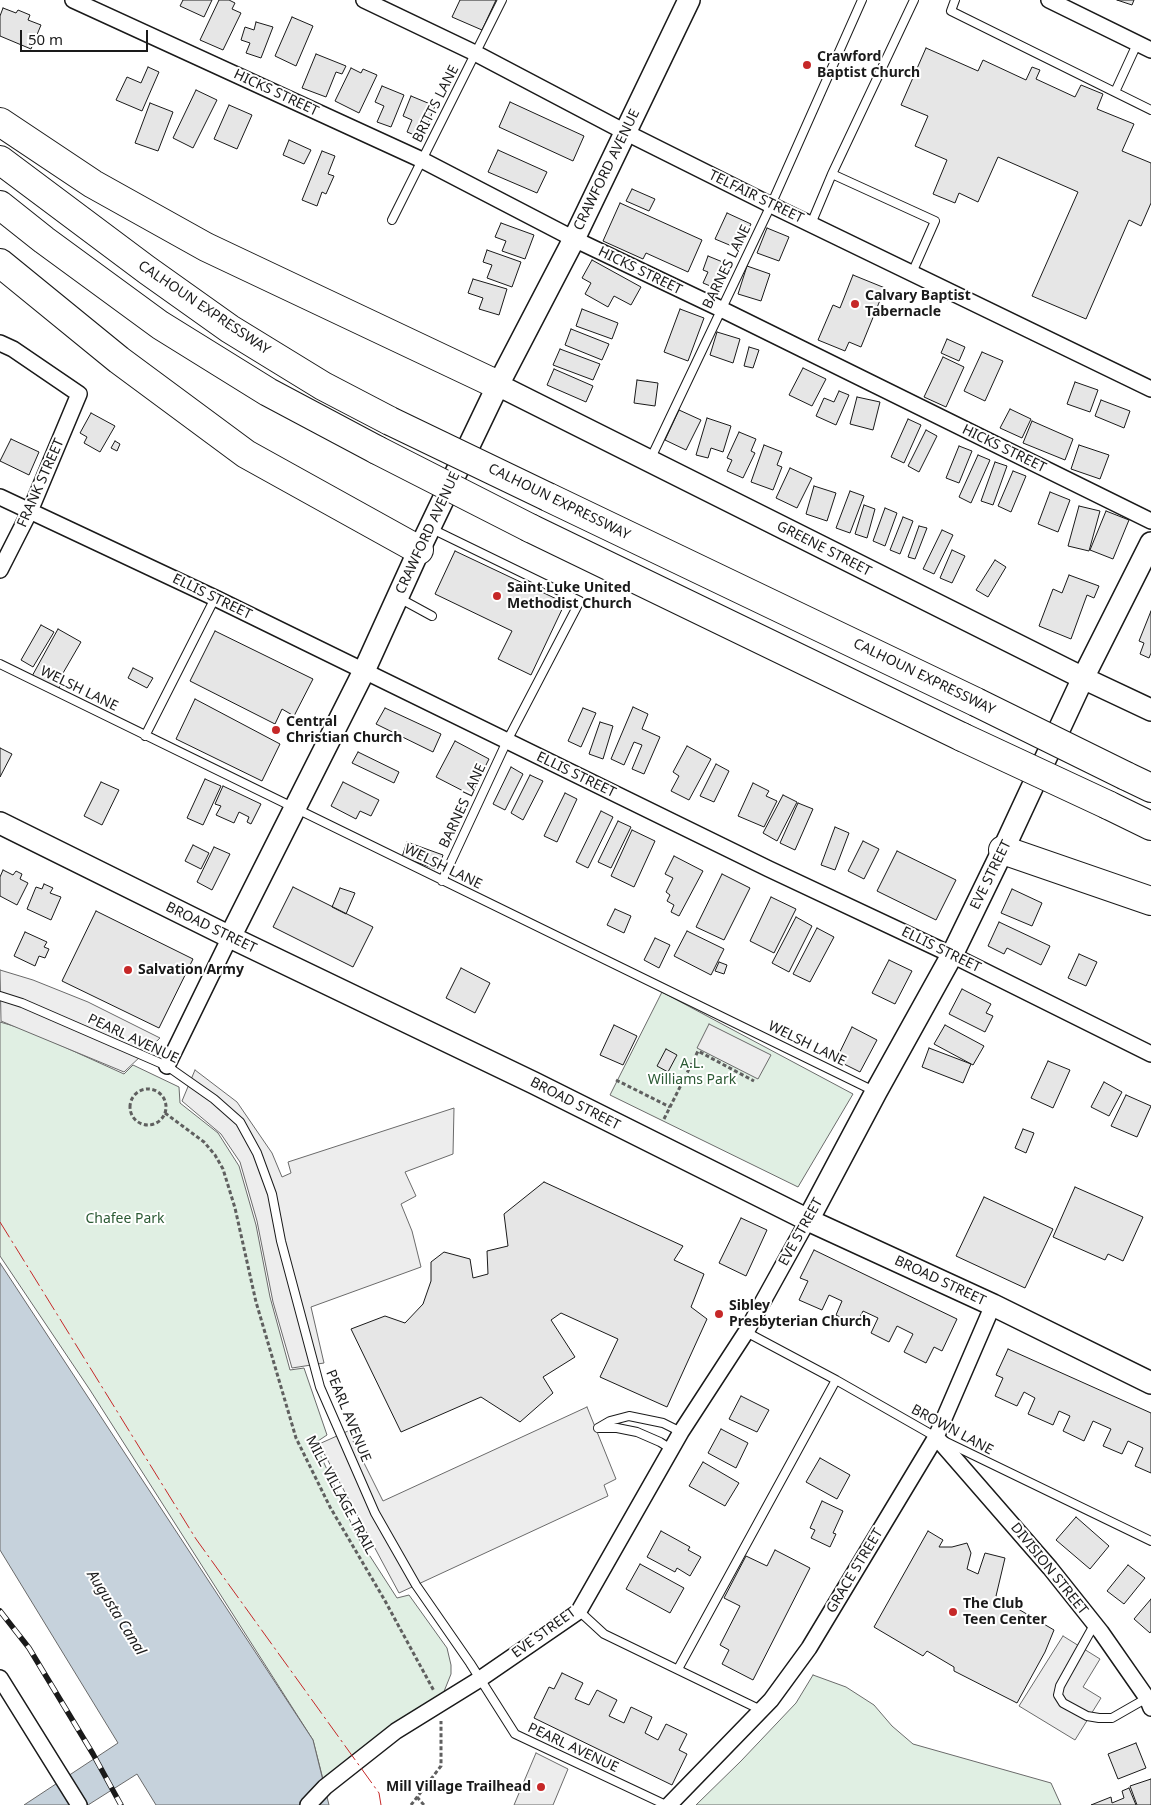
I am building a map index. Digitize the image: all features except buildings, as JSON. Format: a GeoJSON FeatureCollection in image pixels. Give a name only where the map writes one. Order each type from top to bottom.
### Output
{"type":"FeatureCollection","features":[{"type":"Feature","properties":{"kind":"highway"},"geometry":{"type":"LineString","coordinates":[[0,122],[93,184],[206,247],[498,385]]}},
{"type":"Feature","properties":{"kind":"highway","name":"CALHOUN EXPRESSWAY"},"geometry":{"type":"LineString","coordinates":[[0,160],[147,270],[230,328],[323,386],[390,421],[1151,788]]}},
{"type":"Feature","properties":{"kind":"highway"},"geometry":{"type":"LineString","coordinates":[[0,204],[44,240],[160,325],[268,392],[530,528],[962,737],[1151,826]]}},
{"type":"Feature","properties":{"kind":"highway"},"geometry":{"type":"LineString","coordinates":[[0,263],[119,360],[246,454],[425,539]]}},
{"type":"Feature","properties":{"kind":"highway"},"geometry":{"type":"LineString","coordinates":[[1003,850],[1151,901]]}},
{"type":"Feature","properties":{"kind":"street","name":"HICKS STREET"},"geometry":{"type":"LineString","coordinates":[[72,0],[422,160],[574,239],[1151,521]]}},
{"type":"Feature","properties":{"kind":"street","name":"TELFAIR STREET"},"geometry":{"type":"LineString","coordinates":[[364,0],[476,53],[625,132],[771,205],[1151,389]]}},
{"type":"Feature","properties":{"kind":"street","name":"CRAWFORD AVENUE"},"geometry":{"type":"LineString","coordinates":[[167,1066],[364,671],[397,597],[498,385],[574,239],[689,0]]}},
{"type":"Feature","properties":{"kind":"street"},"geometry":{"type":"LineString","coordinates":[[1049,0],[1144,47]]}},
{"type":"Feature","properties":{"kind":"street","name":"FRANK STREET"},"geometry":{"type":"LineString","coordinates":[[0,343],[13,349],[79,394],[30,511],[0,570]]}},
{"type":"Feature","properties":{"kind":"street","name":"GREENE STREET"},"geometry":{"type":"LineString","coordinates":[[498,385],[1083,678],[1151,710]]}},
{"type":"Feature","properties":{"kind":"street","name":"ELLIS STREET"},"geometry":{"type":"LineString","coordinates":[[0,497],[215,598],[768,869],[952,955],[1151,1054]]}},
{"type":"Feature","properties":{"kind":"street","name":"EVE STREET"},"geometry":{"type":"LineString","coordinates":[[308,1805],[325,1787],[396,1731],[480,1679],[579,1611],[681,1432],[746,1332],[952,955],[1083,678],[1151,543]]}},
{"type":"Feature","properties":{"kind":"street","name":"BROAD STREET"},"geometry":{"type":"LineString","coordinates":[[0,823],[230,938],[534,1083],[808,1220],[993,1305],[1151,1383]]}},
{"type":"Feature","properties":{"kind":"street","name":"GRACE STREET"},"geometry":{"type":"LineString","coordinates":[[668,1805],[771,1700],[809,1648],[936,1438],[993,1305]]}},
{"type":"Feature","properties":{"kind":"street","name":"DIVISION STREET"},"geometry":{"type":"LineString","coordinates":[[936,1438],[1050,1568],[1094,1625],[1149,1703]]}},
{"type":"Feature","properties":{"kind":"street"},"geometry":{"type":"LineString","coordinates":[[0,1678],[79,1805]]}},
{"type":"Feature","properties":{"kind":"lane","name":"BRITTS LANE"},"geometry":{"type":"LineString","coordinates":[[392,220],[502,0]]}},
{"type":"Feature","properties":{"kind":"lane","name":"BARNES LANE"},"geometry":{"type":"LineString","coordinates":[[649,461],[771,205],[862,0]]}},
{"type":"Feature","properties":{"kind":"lane"},"geometry":{"type":"LineString","coordinates":[[811,224],[832,174],[914,0]]}},
{"type":"Feature","properties":{"kind":"lane"},"geometry":{"type":"LineString","coordinates":[[955,0],[951,10],[1151,110]]}},
{"type":"Feature","properties":{"kind":"lane"},"geometry":{"type":"LineString","coordinates":[[1114,92],[1144,47]]}},
{"type":"Feature","properties":{"kind":"lane"},"geometry":{"type":"LineString","coordinates":[[832,174],[935,221],[912,274]]}},
{"type":"Feature","properties":{"kind":"lane","name":"BARNES LANE"},"geometry":{"type":"LineString","coordinates":[[425,539],[580,601],[507,742],[442,881]]}},
{"type":"Feature","properties":{"kind":"lane"},"geometry":{"type":"LineString","coordinates":[[397,597],[432,616]]}},
{"type":"Feature","properties":{"kind":"lane"},"geometry":{"type":"LineString","coordinates":[[145,736],[215,598]]}},
{"type":"Feature","properties":{"kind":"lane","name":"WELSH LANE"},"geometry":{"type":"LineString","coordinates":[[0,664],[876,1092]]}},
{"type":"Feature","properties":{"kind":"lane","name":"PEARL AVENUE"},"geometry":{"type":"LineString","coordinates":[[0,996],[22,1003],[167,1066],[214,1099],[240,1122],[257,1153],[272,1194],[281,1241],[320,1387],[375,1513],[416,1586],[515,1734],[668,1805]]}},
{"type":"Feature","properties":{"kind":"lane","name":"BROWN LANE"},"geometry":{"type":"LineString","coordinates":[[746,1332],[836,1380],[936,1438],[1151,1541]]}},
{"type":"Feature","properties":{"kind":"lane"},"geometry":{"type":"LineString","coordinates":[[678,1669],[836,1380]]}},
{"type":"Feature","properties":{"kind":"lane"},"geometry":{"type":"LineString","coordinates":[[671,1449],[637,1432],[616,1428],[598,1428],[610,1421],[629,1416],[663,1424],[681,1432]]}},
{"type":"Feature","properties":{"kind":"lane"},"geometry":{"type":"LineString","coordinates":[[579,1611],[604,1634],[761,1710]]}},
{"type":"Feature","properties":{"kind":"lane"},"geometry":{"type":"LineString","coordinates":[[1094,1625],[1060,1686],[1058,1695],[1063,1703],[1087,1716],[1099,1718],[1112,1718],[1149,1703]]}},
{"type":"Feature","properties":{"kind":"path"},"geometry":{"type":"LineString","coordinates":[[664,1119],[698,1051],[754,1081]]}},
{"type":"Feature","properties":{"kind":"path"},"geometry":{"type":"LineString","coordinates":[[616,1080],[670,1107]]}},
{"type":"Feature","properties":{"kind":"path"},"geometry":{"type":"LineString","coordinates":[[146,1089],[158,1092],[165,1101],[164,1113],[162,1118],[152,1124],[140,1123],[130,1110],[132,1098],[146,1089]]}},
{"type":"Feature","properties":{"kind":"path","name":"MILL VILLAGE TRAIL"},"geometry":{"type":"LineString","coordinates":[[164,1113],[204,1142],[223,1168],[235,1208],[256,1302],[296,1438],[330,1507],[398,1624],[440,1704],[442,1730],[441,1766],[411,1805]]}},
{"type":"Feature","properties":{"kind":"path"},"geometry":{"type":"LineString","coordinates":[[417,1797],[424,1805]]}},
{"type":"Feature","properties":{"kind":"green space","name":"A.L. Williams Park"},"geometry":{"type":"Polygon","coordinates":[[[662,992],[853,1094],[798,1187],[610,1095],[662,992]]]}},
{"type":"Feature","properties":{"kind":"green space","name":"Chafee Park"},"geometry":{"type":"Polygon","coordinates":[[[0,1022],[27,1030],[124,1074],[133,1065],[179,1087],[180,1103],[218,1133],[239,1166],[256,1225],[270,1297],[290,1370],[304,1368],[327,1435],[315,1443],[357,1536],[397,1598],[409,1595],[447,1648],[451,1674],[439,1704],[325,1787],[313,1740],[90,1390],[0,1256],[0,1022]]]}},
{"type":"Feature","properties":{"kind":"green space"},"geometry":{"type":"Polygon","coordinates":[[[813,1675],[846,1687],[874,1705],[892,1726],[913,1744],[1051,1783],[1061,1805],[696,1805],[796,1703],[813,1675]]]}},
{"type":"Feature","properties":{"kind":"shaded area"},"geometry":{"type":"Polygon","coordinates":[[[0,970],[33,980],[88,1002],[160,1038],[124,1072],[1,1021],[0,970]]]}},
{"type":"Feature","properties":{"kind":"shaded area"},"geometry":{"type":"Polygon","coordinates":[[[709,1024],[771,1055],[758,1079],[697,1048],[709,1024]]]}},
{"type":"Feature","properties":{"kind":"shaded area"},"geometry":{"type":"Polygon","coordinates":[[[195,1070],[237,1102],[272,1153],[282,1177],[291,1173],[288,1162],[454,1108],[453,1154],[405,1172],[416,1196],[401,1204],[412,1231],[421,1267],[311,1307],[324,1363],[292,1368],[273,1302],[257,1221],[240,1162],[221,1134],[182,1101],[195,1070]]]}},
{"type":"Feature","properties":{"kind":"shaded area"},"geometry":{"type":"Polygon","coordinates":[[[587,1407],[616,1479],[604,1485],[608,1496],[399,1593],[319,1444],[348,1431],[383,1501],[587,1407]]]}},
{"type":"Feature","properties":{"kind":"shaded area"},"geometry":{"type":"Polygon","coordinates":[[[1063,1636],[1100,1659],[1083,1687],[1101,1698],[1075,1740],[1019,1706],[1063,1636]]]}},
{"type":"Feature","properties":{"kind":"shaded area","name":"Mill Village Trailhead"},"geometry":{"type":"Polygon","coordinates":[[[536,1753],[568,1769],[553,1805],[514,1805],[536,1753]]]}},
{"type":"Feature","properties":{"kind":"water","name":"Augusta Canal"},"geometry":{"type":"Polygon","coordinates":[[[0,1263],[313,1740],[329,1805],[156,1805],[137,1774],[88,1805],[24,1805],[118,1743],[0,1550],[0,1263]]]}},
{"type":"Feature","properties":{"kind":"railway"},"geometry":{"type":"LineString","coordinates":[[0,1611],[29,1648],[93,1754],[121,1805]]}},
{"type":"Feature","properties":{"kind":"power"},"geometry":{"type":"LineString","coordinates":[[0,1222],[196,1539],[379,1793],[381,1805]]}},
{"type":"Feature","properties":{"kind":"place","name":"Crawford Baptist Church"},"geometry":{"type":"Point","coordinates":[807,65]}},
{"type":"Feature","properties":{"kind":"place","name":"Calvary Baptist Tabernacle"},"geometry":{"type":"Point","coordinates":[855,304]}},
{"type":"Feature","properties":{"kind":"place","name":"Saint Luke United Methodist Church"},"geometry":{"type":"Point","coordinates":[497,596]}},
{"type":"Feature","properties":{"kind":"place","name":"Central Christian Church"},"geometry":{"type":"Point","coordinates":[276,730]}},
{"type":"Feature","properties":{"kind":"place","name":"Salvation Army"},"geometry":{"type":"Point","coordinates":[128,970]}},
{"type":"Feature","properties":{"kind":"place","name":"Sibley Presbyterian Church"},"geometry":{"type":"Point","coordinates":[719,1314]}},
{"type":"Feature","properties":{"kind":"place","name":"The Club Teen Center"},"geometry":{"type":"Point","coordinates":[953,1612]}},
{"type":"Feature","properties":{"kind":"place","name":"Mill Village Trailhead"},"geometry":{"type":"Point","coordinates":[541,1787]}}]}
